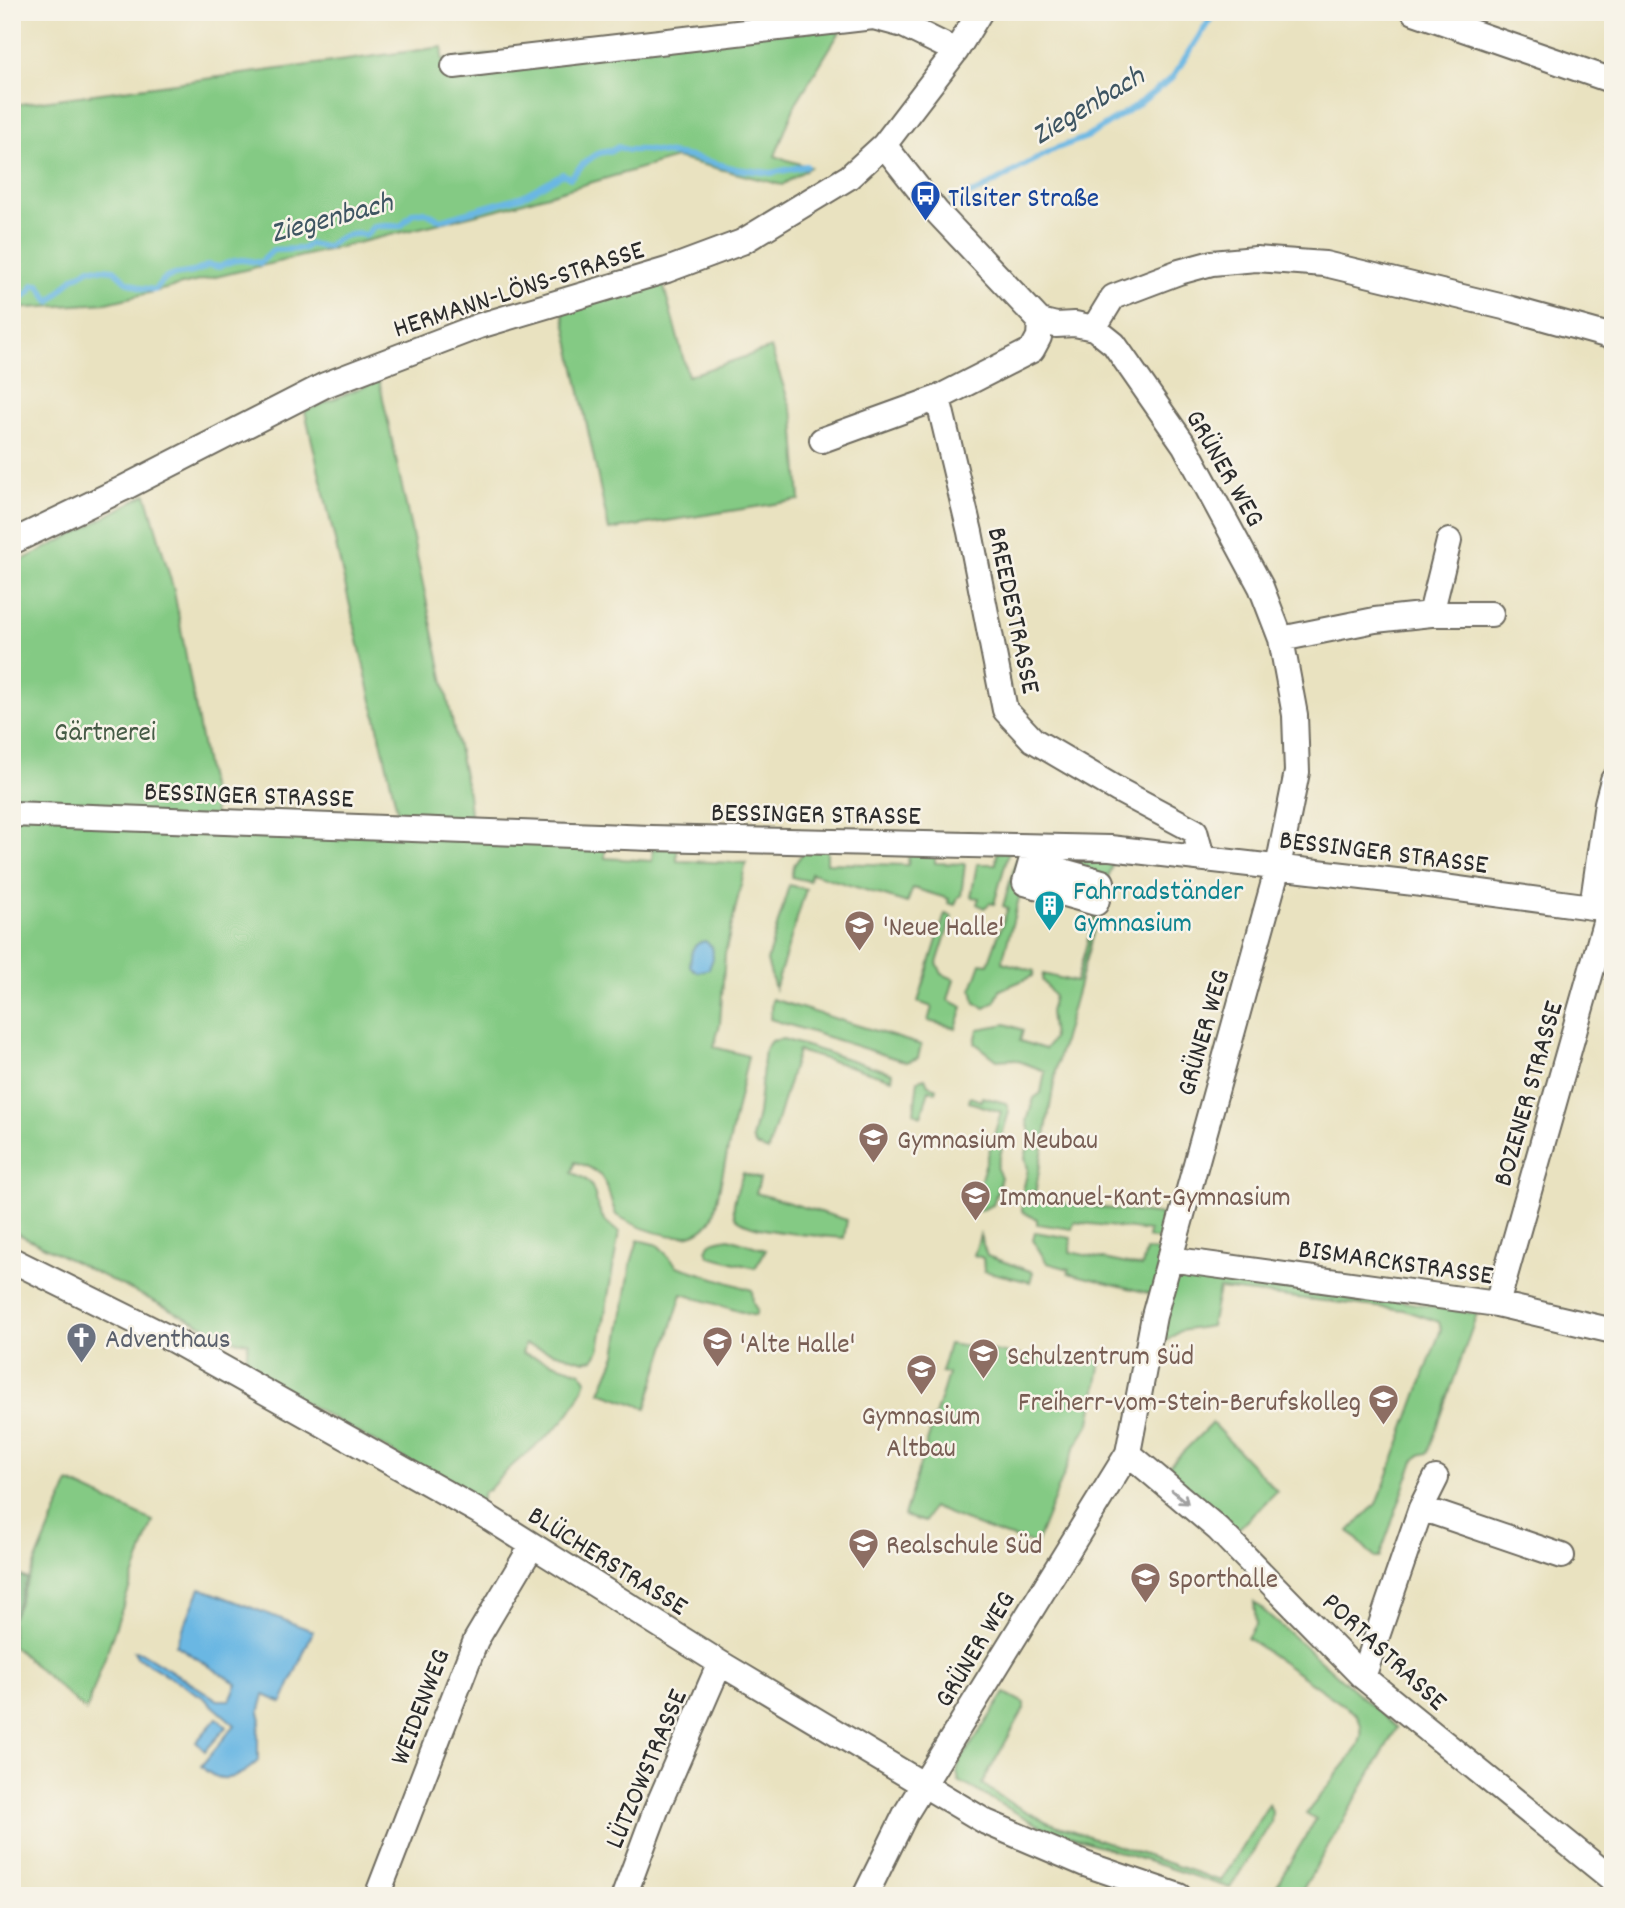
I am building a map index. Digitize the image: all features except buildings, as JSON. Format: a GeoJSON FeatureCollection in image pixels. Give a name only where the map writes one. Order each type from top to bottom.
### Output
{"type":"FeatureCollection","features":[{"type":"Feature","properties":{"kind":"street","name":"HERMANN-LÖNS-STRASSE"},"geometry":{"type":"LineString","coordinates":[[12,542],[325,385],[479,326],[667,270],[742,242],[849,177],[884,145],[956,51],[981,12]]}},
{"type":"Feature","properties":{"kind":"street"},"geometry":{"type":"LineString","coordinates":[[1414,12],[1613,81]]}},
{"type":"Feature","properties":{"kind":"street"},"geometry":{"type":"LineString","coordinates":[[454,66],[873,17],[903,24],[956,51]]}},
{"type":"Feature","properties":{"kind":"street"},"geometry":{"type":"LineString","coordinates":[[884,145],[936,211],[1040,321],[1094,328],[1113,297],[1179,272],[1212,263],[1256,259],[1325,264],[1512,309],[1613,337]]}},
{"type":"Feature","properties":{"kind":"street"},"geometry":{"type":"LineString","coordinates":[[822,440],[938,398],[1032,350],[1039,337],[1040,321]]}},
{"type":"Feature","properties":{"kind":"street","name":"GRÜNER WEG"},"geometry":{"type":"LineString","coordinates":[[865,1896],[906,1812],[1128,1453],[1136,1401],[1169,1259],[1278,867],[1297,772],[1295,715],[1281,639],[1261,587],[1185,446],[1114,344],[1094,328]]}},
{"type":"Feature","properties":{"kind":"street","name":"BREEDESTRASSE"},"geometry":{"type":"LineString","coordinates":[[938,398],[973,545],[1005,710],[1033,740],[1195,831],[1202,858]]}},
{"type":"Feature","properties":{"kind":"street"},"geometry":{"type":"LineString","coordinates":[[1431,614],[1449,541]]}},
{"type":"Feature","properties":{"kind":"street"},"geometry":{"type":"LineString","coordinates":[[1281,639],[1375,620],[1431,614],[1491,614]]}},
{"type":"Feature","properties":{"kind":"street","name":"BOZENER STRASSE"},"geometry":{"type":"LineString","coordinates":[[1497,1304],[1606,901],[1613,780]]}},
{"type":"Feature","properties":{"kind":"street","name":"BESSINGER STRASSE"},"geometry":{"type":"LineString","coordinates":[[12,814],[639,838],[1110,848],[1606,901]]}},
{"type":"Feature","properties":{"kind":"street","name":"BISMARCKSTRASSE"},"geometry":{"type":"LineString","coordinates":[[1169,1259],[1497,1304],[1613,1331]]}},
{"type":"Feature","properties":{"kind":"street","name":"BLÜCHERSTRASSE"},"geometry":{"type":"LineString","coordinates":[[12,1260],[173,1340],[478,1511],[720,1663],[986,1822],[1085,1864],[1179,1896]]}},
{"type":"Feature","properties":{"kind":"street","name":"PORTASTRASSE"},"geometry":{"type":"LineString","coordinates":[[1128,1453],[1218,1529],[1363,1677],[1613,1880]]}},
{"type":"Feature","properties":{"kind":"street"},"geometry":{"type":"LineString","coordinates":[[1363,1677],[1421,1508],[1436,1478]]}},
{"type":"Feature","properties":{"kind":"street"},"geometry":{"type":"LineString","coordinates":[[1421,1508],[1562,1556]]}},
{"type":"Feature","properties":{"kind":"street","name":"WEIDENWEG"},"geometry":{"type":"LineString","coordinates":[[377,1896],[476,1640],[532,1546]]}},
{"type":"Feature","properties":{"kind":"street","name":"LÜTZOWSTRASSE"},"geometry":{"type":"LineString","coordinates":[[624,1896],[656,1810],[720,1663]]}},
{"type":"Feature","properties":{"kind":"green space"},"geometry":{"type":"Polygon","coordinates":[[[775,12],[825,12],[843,27],[796,103],[775,156],[810,167],[782,185],[676,158],[503,208],[107,303],[12,309],[12,105],[443,47],[442,60],[773,23],[775,12]]]}},
{"type":"Feature","properties":{"kind":"green space"},"geometry":{"type":"Polygon","coordinates":[[[661,276],[688,376],[771,348],[794,418],[800,500],[609,530],[562,307],[661,276]]]}},
{"type":"Feature","properties":{"kind":"green space","name":"Gärtnerei"},"geometry":{"type":"Polygon","coordinates":[[[379,380],[468,794],[472,833],[605,843],[605,858],[652,861],[653,845],[677,846],[677,861],[746,863],[725,954],[720,1023],[714,1047],[748,1056],[714,1214],[706,1226],[695,1233],[682,1236],[640,1227],[616,1215],[600,1175],[575,1162],[572,1173],[591,1185],[603,1219],[619,1232],[599,1350],[594,1359],[584,1361],[525,1344],[522,1353],[581,1372],[586,1380],[568,1415],[489,1490],[484,1491],[481,1502],[245,1369],[248,1342],[232,1340],[12,1231],[12,565],[146,494],[174,591],[217,825],[402,831],[305,411],[379,380]]]}},
{"type":"Feature","properties":{"kind":"green space"},"geometry":{"type":"Polygon","coordinates":[[[807,847],[827,849],[827,863],[908,865],[909,851],[935,851],[935,863],[965,864],[961,896],[955,905],[948,903],[949,899],[913,888],[907,903],[811,873],[809,881],[791,877],[794,865],[807,847]]]}},
{"type":"Feature","properties":{"kind":"green space"},"geometry":{"type":"Polygon","coordinates":[[[1009,851],[994,904],[990,903],[984,908],[977,904],[979,898],[971,897],[977,864],[996,864],[997,852],[1009,851]]]}},
{"type":"Feature","properties":{"kind":"green space"},"geometry":{"type":"Polygon","coordinates":[[[1019,851],[1029,861],[1002,962],[1034,971],[1033,976],[1000,990],[995,1002],[985,1008],[975,1003],[972,988],[981,963],[988,964],[1008,908],[1003,906],[1019,851]]]}},
{"type":"Feature","properties":{"kind":"green space"},"geometry":{"type":"Polygon","coordinates":[[[1076,852],[1115,854],[1058,1060],[1034,1200],[1164,1215],[1161,1240],[1148,1238],[1149,1231],[1074,1222],[1072,1229],[1037,1224],[1037,1219],[1022,1212],[1022,1195],[1028,1169],[1025,1157],[1031,1136],[1027,1121],[1034,1098],[1041,1093],[1045,1071],[1013,1059],[997,1060],[975,1043],[978,1029],[1006,1024],[1023,1030],[1020,1041],[1045,1049],[1053,1039],[1050,1012],[1054,996],[1042,980],[1043,974],[1076,982],[1104,882],[1071,872],[1076,852]]]}},
{"type":"Feature","properties":{"kind":"green space"},"geometry":{"type":"Polygon","coordinates":[[[789,885],[806,889],[775,989],[767,961],[789,885]]]}},
{"type":"Feature","properties":{"kind":"green space"},"geometry":{"type":"Polygon","coordinates":[[[945,914],[952,916],[937,963],[942,974],[954,979],[948,1000],[963,1007],[956,1028],[928,1021],[932,1007],[918,1002],[945,914]]]}},
{"type":"Feature","properties":{"kind":"green space"},"geometry":{"type":"Polygon","coordinates":[[[772,999],[921,1045],[918,1058],[907,1062],[770,1019],[772,999]]]}},
{"type":"Feature","properties":{"kind":"green space"},"geometry":{"type":"Polygon","coordinates":[[[783,1039],[893,1073],[892,1079],[798,1051],[768,1151],[756,1146],[752,1139],[758,1114],[765,1049],[771,1041],[783,1039]]]}},
{"type":"Feature","properties":{"kind":"green space"},"geometry":{"type":"Polygon","coordinates":[[[925,1078],[928,1085],[937,1088],[936,1092],[929,1090],[921,1116],[914,1113],[918,1080],[925,1078]]]}},
{"type":"Feature","properties":{"kind":"green space"},"geometry":{"type":"Polygon","coordinates":[[[970,1097],[981,1101],[982,1097],[1006,1103],[1009,1112],[1001,1138],[1003,1144],[997,1169],[1001,1177],[993,1205],[979,1211],[972,1209],[1001,1112],[969,1102],[970,1097]]]}},
{"type":"Feature","properties":{"kind":"green space"},"geometry":{"type":"Polygon","coordinates":[[[743,1173],[760,1179],[756,1193],[847,1220],[844,1238],[768,1230],[741,1222],[735,1216],[734,1206],[743,1173]]]}},
{"type":"Feature","properties":{"kind":"green space"},"geometry":{"type":"Polygon","coordinates":[[[1035,1232],[1071,1238],[1070,1252],[1142,1267],[1146,1250],[1160,1251],[1156,1295],[1068,1273],[1069,1269],[1047,1263],[1033,1240],[1035,1232]]]}},
{"type":"Feature","properties":{"kind":"green space"},"geometry":{"type":"Polygon","coordinates":[[[980,1235],[987,1256],[1033,1272],[1030,1282],[984,1271],[983,1258],[974,1255],[980,1235]]]}},
{"type":"Feature","properties":{"kind":"green space"},"geometry":{"type":"Polygon","coordinates":[[[729,1238],[766,1250],[755,1268],[709,1256],[706,1250],[710,1244],[729,1238]]]}},
{"type":"Feature","properties":{"kind":"green space"},"geometry":{"type":"Polygon","coordinates":[[[638,1240],[658,1245],[677,1266],[752,1290],[753,1303],[757,1310],[755,1316],[682,1294],[646,1408],[600,1392],[616,1355],[631,1263],[638,1240]]]}},
{"type":"Feature","properties":{"kind":"green space"},"geometry":{"type":"Polygon","coordinates":[[[1176,1264],[1477,1314],[1428,1453],[1420,1455],[1414,1461],[1379,1558],[1375,1558],[1349,1531],[1378,1502],[1441,1329],[1439,1322],[1404,1310],[1219,1289],[1211,1326],[1180,1331],[1164,1343],[1157,1343],[1176,1264]]]}},
{"type":"Feature","properties":{"kind":"green space"},"geometry":{"type":"Polygon","coordinates":[[[949,1344],[1076,1364],[1077,1357],[1101,1361],[1090,1423],[1075,1447],[1036,1544],[997,1533],[932,1507],[925,1522],[904,1516],[948,1374],[941,1372],[949,1344]]]}},
{"type":"Feature","properties":{"kind":"green space"},"geometry":{"type":"Polygon","coordinates":[[[1212,1423],[1277,1491],[1230,1537],[1163,1472],[1212,1423]]]}},
{"type":"Feature","properties":{"kind":"green space"},"geometry":{"type":"Polygon","coordinates":[[[69,1482],[153,1521],[86,1711],[12,1645],[12,1619],[69,1482]]]}},
{"type":"Feature","properties":{"kind":"green space"},"geometry":{"type":"Polygon","coordinates":[[[12,1572],[28,1579],[12,1619],[12,1598],[18,1585],[12,1582],[12,1572]]]}},
{"type":"Feature","properties":{"kind":"green space"},"geometry":{"type":"Polygon","coordinates":[[[1254,1602],[1397,1728],[1299,1896],[1279,1896],[1277,1884],[1316,1819],[1306,1813],[1358,1746],[1361,1738],[1360,1723],[1356,1714],[1247,1638],[1256,1623],[1254,1602]]]}},
{"type":"Feature","properties":{"kind":"green space"},"geometry":{"type":"Polygon","coordinates":[[[1005,1693],[1024,1703],[1024,1709],[982,1784],[1012,1804],[1047,1822],[1221,1881],[1269,1804],[1272,1812],[1271,1823],[1230,1888],[1042,1827],[959,1781],[959,1763],[1005,1693]]]}},
{"type":"Feature","properties":{"kind":"water"},"geometry":{"type":"Polygon","coordinates":[[[705,941],[712,947],[713,958],[709,969],[697,972],[690,966],[691,953],[697,944],[705,941]]]}},
{"type":"Feature","properties":{"kind":"water"},"geometry":{"type":"Polygon","coordinates":[[[200,1588],[313,1631],[282,1703],[264,1695],[259,1713],[261,1719],[258,1731],[258,1761],[244,1772],[230,1778],[215,1776],[201,1766],[235,1725],[204,1698],[137,1657],[134,1651],[141,1652],[218,1700],[230,1700],[237,1684],[176,1645],[200,1588]]]}},
{"type":"Feature","properties":{"kind":"water"},"geometry":{"type":"Polygon","coordinates":[[[217,1718],[227,1727],[205,1751],[196,1742],[217,1718]]]}},
{"type":"Feature","properties":{"kind":"waterway","name":"Ziegenbach"},"geometry":{"type":"LineString","coordinates":[[952,200],[979,191],[1052,150],[1087,137],[1137,105],[1172,78],[1215,12]]}},
{"type":"Feature","properties":{"kind":"waterway","name":"Ziegenbach"},"geometry":{"type":"LineString","coordinates":[[12,294],[23,297],[30,292],[33,285],[39,285],[50,302],[73,278],[90,268],[114,270],[126,281],[141,288],[155,290],[161,282],[173,275],[200,270],[208,265],[220,267],[239,260],[260,263],[273,250],[303,249],[309,244],[327,247],[345,236],[366,235],[374,226],[401,226],[413,213],[424,212],[441,220],[523,196],[563,174],[570,178],[593,156],[618,147],[691,157],[736,169],[771,173],[806,166]]}},
{"type":"Feature","properties":{"kind":"place","name":"Tilsiter Straße"},"geometry":{"type":"Point","coordinates":[925,223]}},
{"type":"Feature","properties":{"kind":"place","name":"Fahrradständer Gymnasium"},"geometry":{"type":"Point","coordinates":[1050,932]}},
{"type":"Feature","properties":{"kind":"place","name":"'Neue Halle'"},"geometry":{"type":"Point","coordinates":[860,952]}},
{"type":"Feature","properties":{"kind":"place","name":"Gymnasium Neubau"},"geometry":{"type":"Point","coordinates":[874,1165]}},
{"type":"Feature","properties":{"kind":"place","name":"Immanuel-Kant-Gymnasium"},"geometry":{"type":"Point","coordinates":[976,1222]}},
{"type":"Feature","properties":{"kind":"place","name":"Adventhaus"},"geometry":{"type":"Point","coordinates":[82,1364]}},
{"type":"Feature","properties":{"kind":"place","name":"'Alte Halle'"},"geometry":{"type":"Point","coordinates":[717,1369]}},
{"type":"Feature","properties":{"kind":"place","name":"Schulzentrum Süd"},"geometry":{"type":"Point","coordinates":[984,1381]}},
{"type":"Feature","properties":{"kind":"place","name":"Gymnasium Altbau"},"geometry":{"type":"Point","coordinates":[921,1397]}},
{"type":"Feature","properties":{"kind":"place","name":"Freiherr-vom-Stein-Berufskolleg"},"geometry":{"type":"Point","coordinates":[1384,1427]}},
{"type":"Feature","properties":{"kind":"place","name":"Realschule Süd"},"geometry":{"type":"Point","coordinates":[863,1570]}},
{"type":"Feature","properties":{"kind":"place","name":"Sporthalle"},"geometry":{"type":"Point","coordinates":[1145,1604]}}]}
